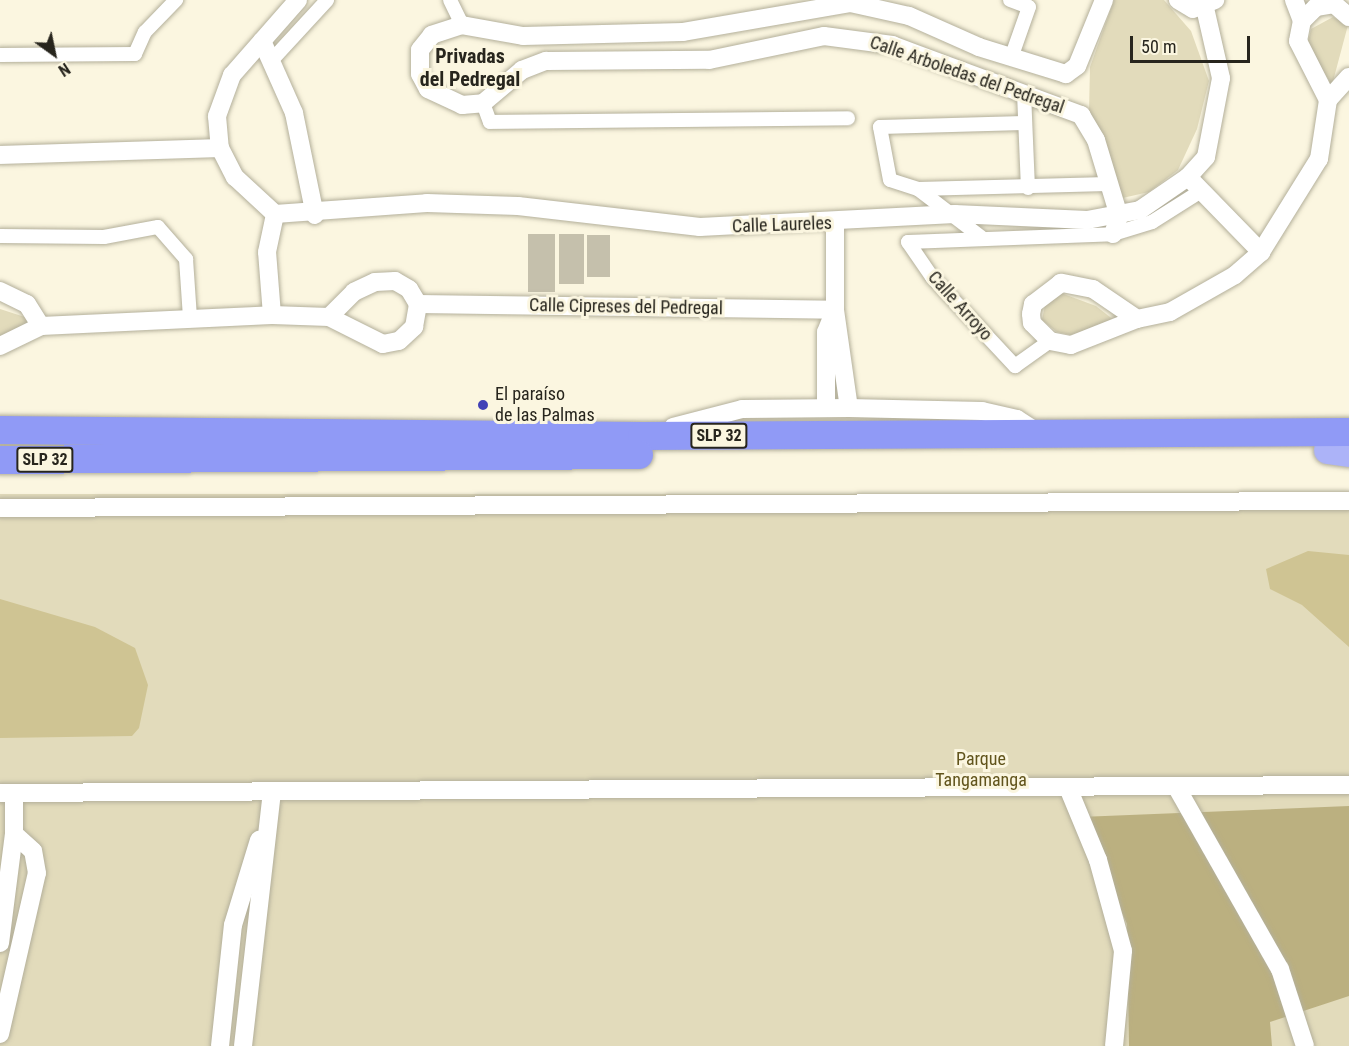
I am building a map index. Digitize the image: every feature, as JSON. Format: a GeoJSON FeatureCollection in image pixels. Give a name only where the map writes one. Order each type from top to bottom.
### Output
{"type":"FeatureCollection","features":[{"type":"Feature","properties":{"kind":"highway"},"geometry":{"type":"LineString","coordinates":[[1278,433],[1349,420]]}},
{"type":"Feature","properties":{"kind":"highway","name":"SLP 32"},"geometry":{"type":"LineString","coordinates":[[0,430],[642,436],[1349,432]]}},
{"type":"Feature","properties":{"kind":"highway","name":"SLP 32"},"geometry":{"type":"LineString","coordinates":[[0,460],[1342,451]]}},
{"type":"Feature","properties":{"kind":"street"},"geometry":{"type":"LineString","coordinates":[[0,55],[135,54],[145,32],[176,0]]}},
{"type":"Feature","properties":{"kind":"street"},"geometry":{"type":"LineString","coordinates":[[272,315],[267,252],[275,214],[235,177],[220,148],[216,116],[232,75],[298,0]]}},
{"type":"Feature","properties":{"kind":"street"},"geometry":{"type":"LineString","coordinates":[[271,61],[327,0]]}},
{"type":"Feature","properties":{"kind":"street"},"geometry":{"type":"LineString","coordinates":[[450,0],[462,25]]}},
{"type":"Feature","properties":{"kind":"street"},"geometry":{"type":"LineString","coordinates":[[1010,0],[1029,7],[1011,58]]}},
{"type":"Feature","properties":{"kind":"street","name":"Calle Arboledas del Pedregal"},"geometry":{"type":"LineString","coordinates":[[1104,0],[1077,66],[1066,74],[1011,58],[909,16],[851,3],[683,32],[523,36],[462,25],[432,34],[420,50],[420,74],[443,100],[483,103],[522,70],[546,61],[709,60],[824,36],[892,45],[1081,115],[1096,140],[1116,225]]}},
{"type":"Feature","properties":{"kind":"street"},"geometry":{"type":"LineString","coordinates":[[1178,0],[1193,9],[1210,4]]}},
{"type":"Feature","properties":{"kind":"street"},"geometry":{"type":"LineString","coordinates":[[1294,0],[1302,21],[1298,41],[1328,100]]}},
{"type":"Feature","properties":{"kind":"street","name":"Calle Laureles"},"geometry":{"type":"LineString","coordinates":[[275,214],[315,215],[427,203],[518,206],[700,227],[835,224],[955,214],[1116,225],[1188,177],[1206,156],[1221,78],[1210,4]]}},
{"type":"Feature","properties":{"kind":"street"},"geometry":{"type":"LineString","coordinates":[[1302,21],[1316,7],[1334,4],[1349,17]]}},
{"type":"Feature","properties":{"kind":"street"},"geometry":{"type":"LineString","coordinates":[[262,41],[294,113],[315,215]]}},
{"type":"Feature","properties":{"kind":"street"},"geometry":{"type":"LineString","coordinates":[[1137,319],[1093,289],[1061,283],[1033,304],[1032,323],[1050,340],[1071,345],[1137,319],[1170,312],[1261,252],[1318,159],[1328,100],[1349,77]]}},
{"type":"Feature","properties":{"kind":"street"},"geometry":{"type":"LineString","coordinates":[[1024,93],[1028,188]]}},
{"type":"Feature","properties":{"kind":"street"},"geometry":{"type":"LineString","coordinates":[[483,103],[490,122],[848,118]]}},
{"type":"Feature","properties":{"kind":"street"},"geometry":{"type":"LineString","coordinates":[[1024,123],[880,127],[890,180],[918,189],[955,214],[981,237],[1152,222],[1201,191]]}},
{"type":"Feature","properties":{"kind":"street"},"geometry":{"type":"LineString","coordinates":[[0,155],[220,148]]}},
{"type":"Feature","properties":{"kind":"street"},"geometry":{"type":"LineString","coordinates":[[1188,177],[1261,252]]}},
{"type":"Feature","properties":{"kind":"street"},"geometry":{"type":"LineString","coordinates":[[918,189],[1028,188],[1108,184]]}},
{"type":"Feature","properties":{"kind":"street"},"geometry":{"type":"LineString","coordinates":[[835,224],[835,310],[849,408]]}},
{"type":"Feature","properties":{"kind":"street"},"geometry":{"type":"LineString","coordinates":[[0,236],[104,237],[158,226],[186,259],[190,317]]}},
{"type":"Feature","properties":{"kind":"street","name":"Calle Arroyo"},"geometry":{"type":"LineString","coordinates":[[981,237],[908,242],[932,277],[1015,366],[1050,340]]}},
{"type":"Feature","properties":{"kind":"street"},"geometry":{"type":"LineString","coordinates":[[0,346],[41,326],[190,317],[272,315],[329,317],[383,344],[399,341],[414,327],[418,304],[409,289],[395,281],[375,282],[354,292],[329,317]]}},
{"type":"Feature","properties":{"kind":"street"},"geometry":{"type":"LineString","coordinates":[[0,291],[27,304],[41,326]]}},
{"type":"Feature","properties":{"kind":"street","name":"Calle Cipreses del Pedregal"},"geometry":{"type":"LineString","coordinates":[[418,304],[835,310]]}},
{"type":"Feature","properties":{"kind":"street"},"geometry":{"type":"LineString","coordinates":[[826,408],[826,332],[835,310]]}},
{"type":"Feature","properties":{"kind":"street"},"geometry":{"type":"LineString","coordinates":[[642,436],[742,409],[826,408],[982,411],[1017,419],[1041,435]]}},
{"type":"Feature","properties":{"kind":"street"},"geometry":{"type":"LineString","coordinates":[[0,508],[1349,501]]}},
{"type":"Feature","properties":{"kind":"street"},"geometry":{"type":"LineString","coordinates":[[0,943],[14,834],[7,793],[1069,790],[1349,785]]}},
{"type":"Feature","properties":{"kind":"street"},"geometry":{"type":"LineString","coordinates":[[1177,788],[1280,969],[1305,1046]]}},
{"type":"Feature","properties":{"kind":"street"},"geometry":{"type":"LineString","coordinates":[[1069,790],[1098,860],[1123,951],[1114,1046]]}},
{"type":"Feature","properties":{"kind":"street"},"geometry":{"type":"LineString","coordinates":[[243,1046],[272,793]]}},
{"type":"Feature","properties":{"kind":"street"},"geometry":{"type":"LineString","coordinates":[[220,1046],[233,925],[257,844],[268,826]]}},
{"type":"Feature","properties":{"kind":"street"},"geometry":{"type":"LineString","coordinates":[[0,1034],[37,873],[33,851],[14,834]]}},
{"type":"Feature","properties":{"kind":"green space"},"geometry":{"type":"Polygon","coordinates":[[[1114,0],[1164,0],[1191,31],[1209,81],[1197,129],[1178,170],[1149,192],[1118,199],[1089,112],[1090,67],[1114,0]]]}},
{"type":"Feature","properties":{"kind":"green space"},"geometry":{"type":"Polygon","coordinates":[[[1333,17],[1348,25],[1332,85],[1307,46],[1311,29],[1333,17]]]}},
{"type":"Feature","properties":{"kind":"green space"},"geometry":{"type":"Polygon","coordinates":[[[1061,293],[1096,306],[1115,321],[1071,335],[1057,332],[1042,320],[1045,305],[1061,293]]]}},
{"type":"Feature","properties":{"kind":"green space"},"geometry":{"type":"Polygon","coordinates":[[[0,309],[31,319],[1,343],[0,343],[0,309]]]}},
{"type":"Feature","properties":{"kind":"green space","name":"Parque Tangamanga"},"geometry":{"type":"Polygon","coordinates":[[[0,494],[1349,494],[1349,1046],[0,1046],[0,494]]]}},
{"type":"Feature","properties":{"kind":"shaded area"},"geometry":{"type":"Polygon","coordinates":[[[1308,551],[1349,555],[1349,647],[1302,605],[1270,589],[1266,569],[1308,551]]]}},
{"type":"Feature","properties":{"kind":"shaded area"},"geometry":{"type":"Polygon","coordinates":[[[0,599],[95,627],[135,648],[148,685],[139,728],[132,736],[0,738],[0,599]]]}},
{"type":"Feature","properties":{"kind":"shaded area"},"geometry":{"type":"Polygon","coordinates":[[[1349,806],[1349,996],[1270,1022],[1272,1046],[1129,1046],[1127,924],[1080,817],[1349,806]]]}},
{"type":"Feature","properties":{"kind":"building"},"geometry":{"type":"Polygon","coordinates":[[[528,234],[555,234],[555,292],[528,292],[528,234]]]}},
{"type":"Feature","properties":{"kind":"building"},"geometry":{"type":"Polygon","coordinates":[[[559,234],[584,234],[584,284],[559,284],[559,234]]]}},
{"type":"Feature","properties":{"kind":"building"},"geometry":{"type":"Polygon","coordinates":[[[587,235],[610,235],[610,277],[587,277],[587,235]]]}},
{"type":"Feature","properties":{"kind":"place","name":"El paraíso de las Palmas"},"geometry":{"type":"Point","coordinates":[483,405]}},
{"type":"Feature","properties":{"kind":"district","name":"Privadas del Pedregal"},"geometry":{"type":"Point","coordinates":[470,68]}}]}
